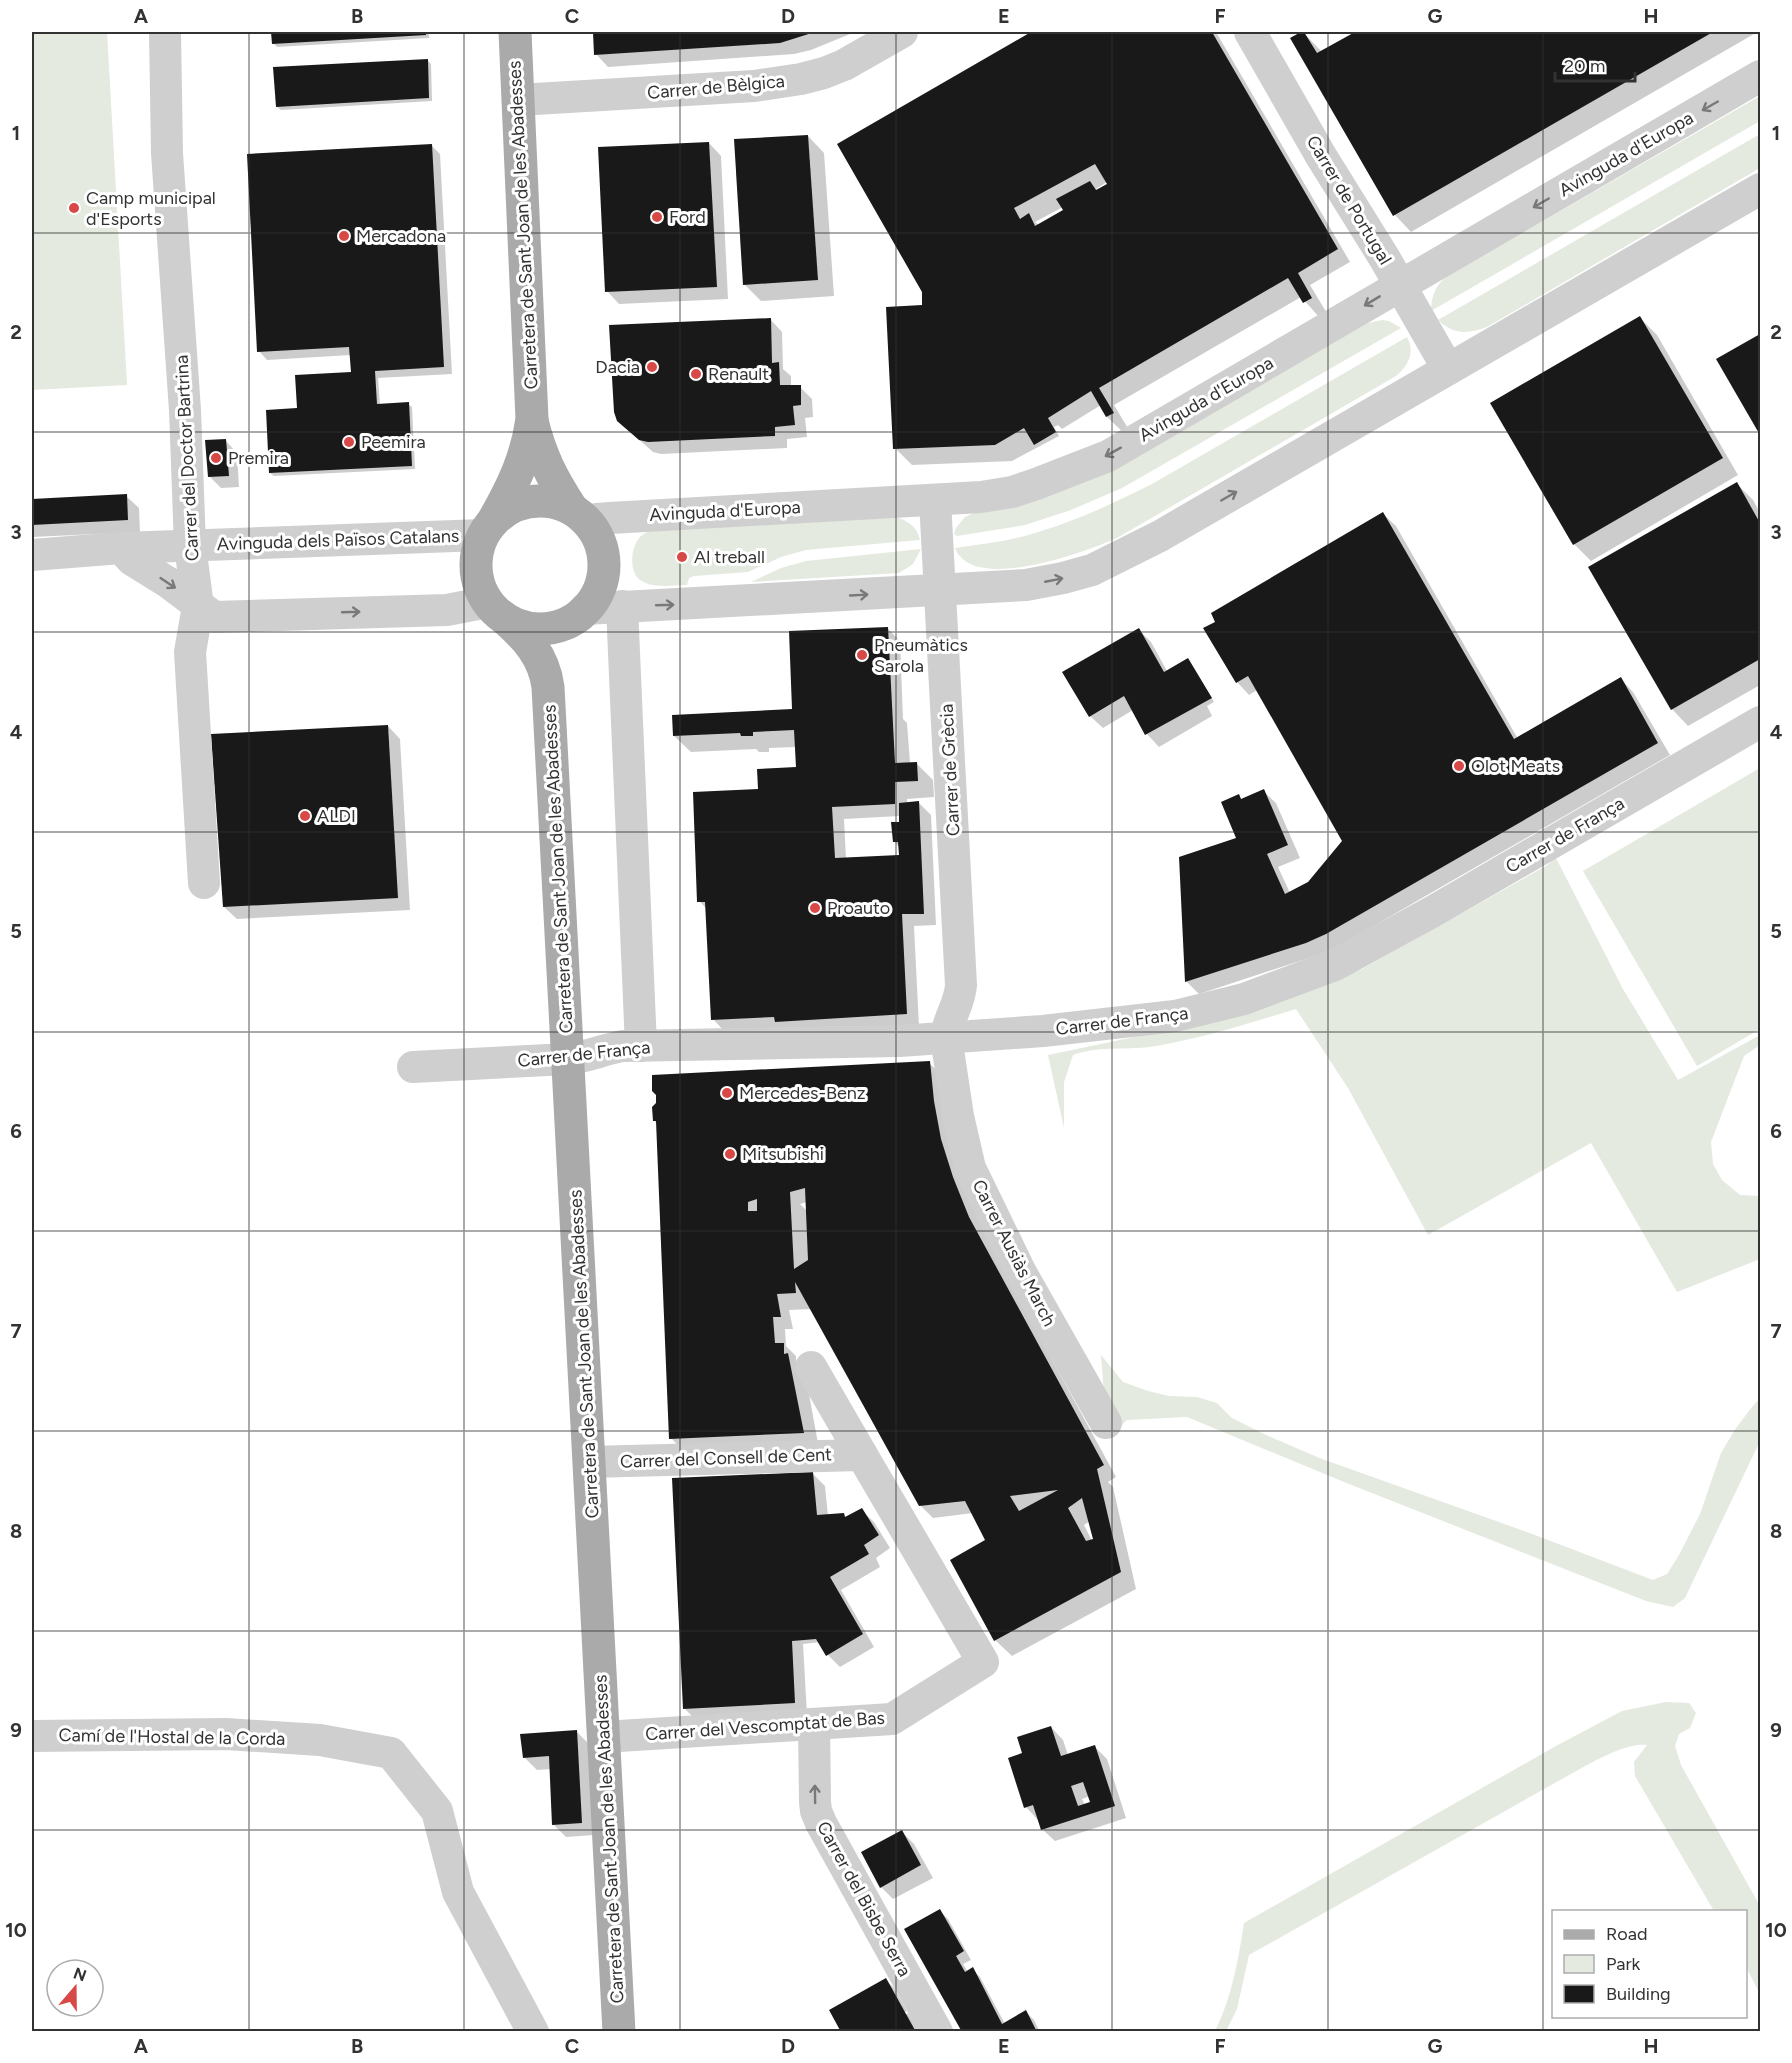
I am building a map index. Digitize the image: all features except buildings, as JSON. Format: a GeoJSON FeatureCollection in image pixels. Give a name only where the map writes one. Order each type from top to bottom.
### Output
{"type":"FeatureCollection","features":[{"type":"Feature","properties":{"kind":"main road","name":"Carretera de Sant Joan de les Abadesses"},"geometry":{"type":"LineString","coordinates":[[488,528],[513,486],[521,467],[532,419],[515,32]]}},
{"type":"Feature","properties":{"kind":"main road","name":"Carretera de Sant Joan de les Abadesses"},"geometry":{"type":"LineString","coordinates":[[532,419],[542,457],[554,481],[580,516]]}},
{"type":"Feature","properties":{"kind":"main road"},"geometry":{"type":"LineString","coordinates":[[555,502],[580,516],[597,536],[602,551],[604,567],[595,597],[579,614],[560,625],[545,628],[531,628],[516,624],[496,610],[481,590],[476,562],[478,548],[488,528],[506,510],[522,503],[555,502]]}},
{"type":"Feature","properties":{"kind":"main road","name":"Carretera de Sant Joan de les Abadesses"},"geometry":{"type":"LineString","coordinates":[[496,610],[532,645],[547,677],[619,2031]]}},
{"type":"Feature","properties":{"kind":"main road","name":"Carretera de Sant Joan de les Abadesses"},"geometry":{"type":"LineString","coordinates":[[547,677],[557,646],[579,614]]}},
{"type":"Feature","properties":{"kind":"street","name":"Carrer del Doctor Bartrina"},"geometry":{"type":"LineString","coordinates":[[165,32],[167,153],[185,410],[190,546],[198,606],[190,652],[204,883]]}},
{"type":"Feature","properties":{"kind":"street","name":"Carrer de Bèlgica"},"geometry":{"type":"LineString","coordinates":[[518,100],[754,86],[801,79],[844,65],[902,32]]}},
{"type":"Feature","properties":{"kind":"street","name":"Carrer de Portugal"},"geometry":{"type":"LineString","coordinates":[[1250,32],[1448,369]]}},
{"type":"Feature","properties":{"kind":"street","name":"Avinguda d'Europa"},"geometry":{"type":"LineString","coordinates":[[580,516],[597,519],[935,500],[1012,492],[1108,456],[1761,76]]}},
{"type":"Feature","properties":{"kind":"street"},"geometry":{"type":"LineString","coordinates":[[579,614],[622,606],[1026,585],[1092,570],[1160,536],[1761,189]]}},
{"type":"Feature","properties":{"kind":"street","name":"Carrer de Grècia"},"geometry":{"type":"LineString","coordinates":[[935,500],[961,985],[961,993],[948,1024],[946,1037]]}},
{"type":"Feature","properties":{"kind":"street","name":"Avinguda dels Països Catalans"},"geometry":{"type":"LineString","coordinates":[[32,555],[488,528]]}},
{"type":"Feature","properties":{"kind":"street"},"geometry":{"type":"LineString","coordinates":[[121,548],[132,560],[169,583],[214,617],[496,610]]}},
{"type":"Feature","properties":{"kind":"street"},"geometry":{"type":"LineString","coordinates":[[622,606],[641,1046]]}},
{"type":"Feature","properties":{"kind":"street","name":"Carrer de França"},"geometry":{"type":"LineString","coordinates":[[413,1067],[568,1059],[586,1057],[612,1048],[641,1046],[899,1041],[1043,1031],[1175,1016],[1244,999],[1335,965],[1432,912],[1761,722]]}},
{"type":"Feature","properties":{"kind":"street","name":"Carrer Ausiàs March"},"geometry":{"type":"LineString","coordinates":[[946,1037],[958,1116],[970,1168],[1020,1271],[1106,1423]]}},
{"type":"Feature","properties":{"kind":"street","name":"Carrer del Consell de Cent"},"geometry":{"type":"LineString","coordinates":[[811,1367],[984,1662]]}},
{"type":"Feature","properties":{"kind":"street","name":"Carrer del Consell de Cent"},"geometry":{"type":"LineString","coordinates":[[590,1462],[862,1455]]}},
{"type":"Feature","properties":{"kind":"street","name":"Carrer del Vescomptat de Bas"},"geometry":{"type":"LineString","coordinates":[[603,1737],[892,1719],[984,1662]]}},
{"type":"Feature","properties":{"kind":"street","name":"Carrer del Bisbe Serra"},"geometry":{"type":"LineString","coordinates":[[814,1724],[816,1811],[937,2031]]}},
{"type":"Feature","properties":{"kind":"street","name":"Camí de l'Hostal de la Corda"},"geometry":{"type":"LineString","coordinates":[[32,1736],[226,1734],[320,1740],[391,1753],[437,1811],[458,1892],[533,2031]]}},
{"type":"Feature","properties":{"kind":"green space","name":"Camp municipal d'Esports"},"geometry":{"type":"Polygon","coordinates":[[[32,32],[107,32],[127,385],[32,390],[32,32]]]}},
{"type":"Feature","properties":{"kind":"green space"},"geometry":{"type":"Polygon","coordinates":[[[1760,96],[1760,121],[1431,311],[1434,292],[1446,277],[1760,96]]]}},
{"type":"Feature","properties":{"kind":"green space"},"geometry":{"type":"Polygon","coordinates":[[[1760,134],[1760,168],[1487,327],[1461,332],[1438,320],[1760,134]]]}},
{"type":"Feature","properties":{"kind":"green space"},"geometry":{"type":"Polygon","coordinates":[[[1382,320],[1401,328],[1122,488],[1071,510],[1025,525],[957,536],[954,534],[965,517],[1244,394],[1368,323],[1382,320]]]}},
{"type":"Feature","properties":{"kind":"green space"},"geometry":{"type":"Polygon","coordinates":[[[1407,337],[1410,348],[1409,358],[1404,368],[1396,376],[1117,538],[1081,552],[1031,566],[1006,569],[983,568],[966,561],[955,548],[1010,539],[1044,530],[1122,499],[1407,337]]]}},
{"type":"Feature","properties":{"kind":"green space"},"geometry":{"type":"Polygon","coordinates":[[[891,516],[910,524],[916,530],[920,540],[806,550],[781,557],[748,572],[694,576],[689,578],[687,585],[663,586],[645,583],[636,576],[632,564],[633,552],[638,540],[642,535],[654,529],[891,516]]]}},
{"type":"Feature","properties":{"kind":"green space"},"geometry":{"type":"Polygon","coordinates":[[[921,549],[913,564],[899,573],[751,582],[781,568],[806,561],[921,549]]]}},
{"type":"Feature","properties":{"kind":"green space"},"geometry":{"type":"Polygon","coordinates":[[[1760,768],[1760,1029],[1697,1066],[1583,871],[1760,768]]]}},
{"type":"Feature","properties":{"kind":"green space"},"geometry":{"type":"Polygon","coordinates":[[[1556,858],[1623,989],[1678,1080],[1760,1035],[1760,1045],[1744,1056],[1711,1142],[1713,1164],[1722,1180],[1740,1195],[1760,1196],[1760,1259],[1677,1292],[1591,1143],[1428,1235],[1348,1088],[1296,1009],[1174,1043],[1093,1050],[1073,1055],[1064,1082],[1064,1128],[1048,1055],[1225,1018],[1279,1003],[1362,969],[1546,866],[1556,858]]]}},
{"type":"Feature","properties":{"kind":"green space"},"geometry":{"type":"Polygon","coordinates":[[[1101,1355],[1123,1382],[1169,1396],[1197,1397],[1217,1403],[1232,1418],[1322,1459],[1527,1532],[1653,1580],[1667,1574],[1679,1555],[1700,1514],[1721,1453],[1736,1428],[1760,1398],[1760,1441],[1685,1598],[1673,1607],[1646,1601],[1344,1482],[1187,1417],[1127,1420],[1111,1436],[1104,1394],[1101,1355]]]}},
{"type":"Feature","properties":{"kind":"green space"},"geometry":{"type":"Polygon","coordinates":[[[1666,1702],[1689,1703],[1696,1713],[1690,1728],[1679,1734],[1675,1746],[1681,1765],[1760,1906],[1760,1994],[1747,1969],[1747,1910],[1713,1910],[1635,1776],[1634,1762],[1647,1745],[1639,1745],[1612,1753],[1585,1766],[1249,1955],[1237,2009],[1226,2031],[1215,2031],[1230,1992],[1244,1923],[1622,1711],[1666,1702]]]}},
{"type":"Feature","properties":{"kind":"place","name":"Camp municipal d'Esports"},"geometry":{"type":"Point","coordinates":[74,208]}},
{"type":"Feature","properties":{"kind":"place","name":"Ford"},"geometry":{"type":"Point","coordinates":[657,217]}},
{"type":"Feature","properties":{"kind":"place","name":"Mercadona"},"geometry":{"type":"Point","coordinates":[344,236]}},
{"type":"Feature","properties":{"kind":"place","name":"Dacia"},"geometry":{"type":"Point","coordinates":[652,367]}},
{"type":"Feature","properties":{"kind":"place","name":"Renault"},"geometry":{"type":"Point","coordinates":[696,374]}},
{"type":"Feature","properties":{"kind":"place","name":"Peemira"},"geometry":{"type":"Point","coordinates":[349,442]}},
{"type":"Feature","properties":{"kind":"place","name":"Premira"},"geometry":{"type":"Point","coordinates":[216,458]}},
{"type":"Feature","properties":{"kind":"place","name":"Al treball"},"geometry":{"type":"Point","coordinates":[682,557]}},
{"type":"Feature","properties":{"kind":"place","name":"Pneumàtics Sarola"},"geometry":{"type":"Point","coordinates":[862,655]}},
{"type":"Feature","properties":{"kind":"place","name":"Olot Meats"},"geometry":{"type":"Point","coordinates":[1459,766]}},
{"type":"Feature","properties":{"kind":"place","name":"ALDI"},"geometry":{"type":"Point","coordinates":[305,816]}},
{"type":"Feature","properties":{"kind":"place","name":"Proauto"},"geometry":{"type":"Point","coordinates":[815,908]}},
{"type":"Feature","properties":{"kind":"place","name":"Mercedes-Benz"},"geometry":{"type":"Point","coordinates":[727,1093]}},
{"type":"Feature","properties":{"kind":"place","name":"Mitsubishi"},"geometry":{"type":"Point","coordinates":[730,1154]}}]}
